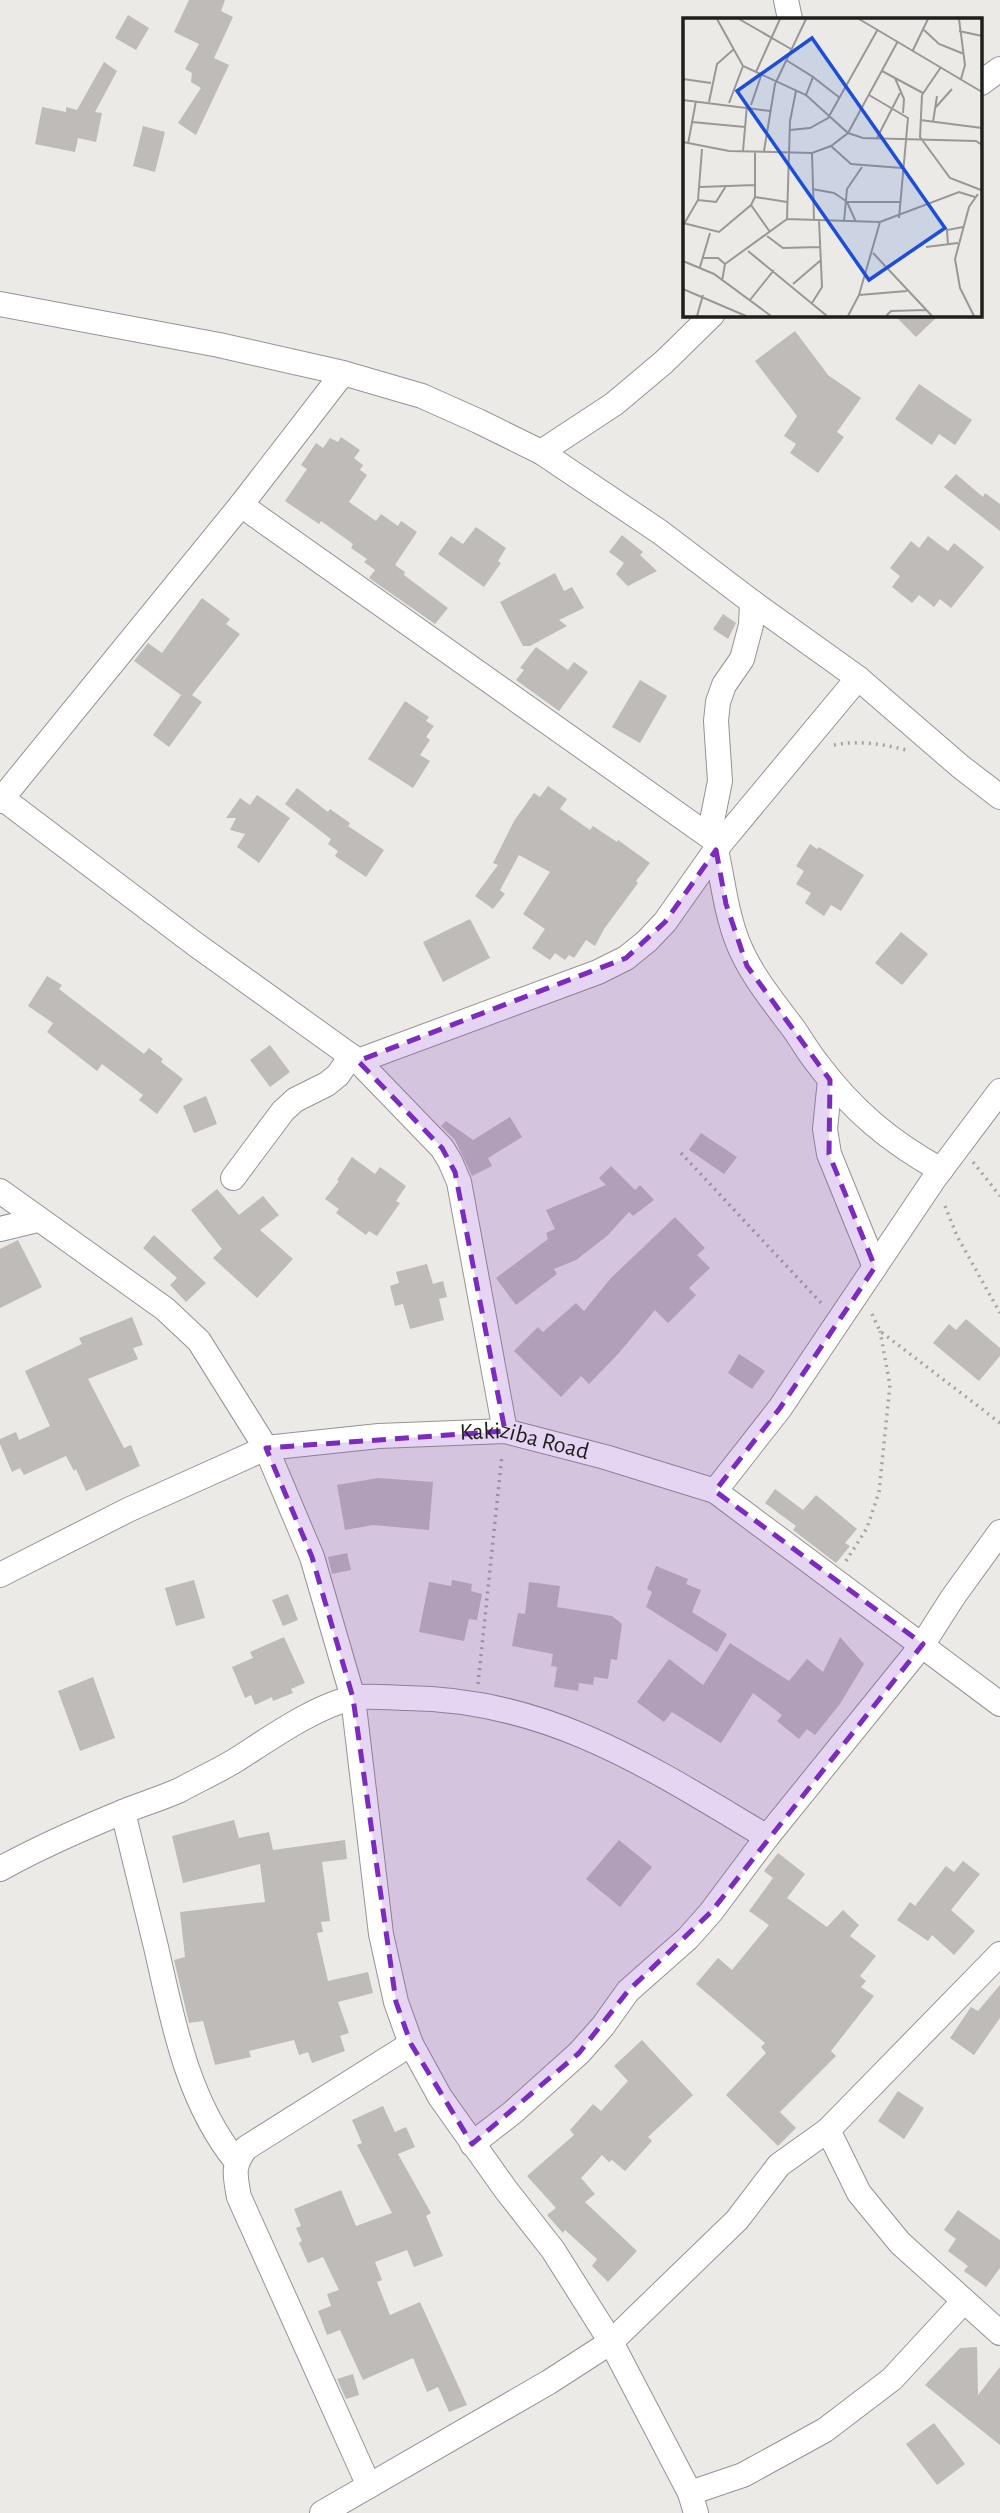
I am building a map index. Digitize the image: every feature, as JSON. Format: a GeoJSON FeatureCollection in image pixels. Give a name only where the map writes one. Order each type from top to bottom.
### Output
{"type":"FeatureCollection","features":[{"type":"Feature","properties":{"kind":"street"},"geometry":{"type":"LineString","coordinates":[[786,0],[790,18]]}},
{"type":"Feature","properties":{"kind":"street"},"geometry":{"type":"LineString","coordinates":[[982,82],[1000,69]]}},
{"type":"Feature","properties":{"kind":"street"},"geometry":{"type":"LineString","coordinates":[[0,304],[219,345],[343,373],[422,396],[541,452],[660,532],[858,678],[1000,797]]}},
{"type":"Feature","properties":{"kind":"street"},"geometry":{"type":"LineString","coordinates":[[541,452],[614,404],[664,362],[710,317]]}},
{"type":"Feature","properties":{"kind":"street"},"geometry":{"type":"LineString","coordinates":[[343,373],[241,505],[1,800],[355,1059],[442,1148],[455,1172],[505,1432]]}},
{"type":"Feature","properties":{"kind":"street"},"geometry":{"type":"LineString","coordinates":[[241,505],[715,843]]}},
{"type":"Feature","properties":{"kind":"street"},"geometry":{"type":"LineString","coordinates":[[752,602],[751,625],[742,659],[724,685],[718,702],[716,721],[720,780],[715,843],[726,904],[747,966],[830,1080],[877,1130],[937,1175]]}},
{"type":"Feature","properties":{"kind":"street"},"geometry":{"type":"LineString","coordinates":[[233,1178],[283,1111],[295,1100],[327,1084],[355,1059],[598,972],[626,958],[665,922],[715,843],[858,678]]}},
{"type":"Feature","properties":{"kind":"street"},"geometry":{"type":"LineString","coordinates":[[830,1080],[825,1129],[829,1154],[875,1267]]}},
{"type":"Feature","properties":{"kind":"street"},"geometry":{"type":"LineString","coordinates":[[715,1491],[780,1408],[937,1175],[1000,1091]]}},
{"type":"Feature","properties":{"kind":"street"},"geometry":{"type":"LineString","coordinates":[[0,1191],[165,1309],[199,1340],[266,1448],[312,1557],[353,1698],[381,1934],[396,2002],[411,2044],[440,2097],[472,2144],[553,2250],[611,2342],[693,2503],[825,2430],[892,2379],[964,2301]]}},
{"type":"Feature","properties":{"kind":"street"},"geometry":{"type":"LineString","coordinates":[[0,1229],[37,1220]]}},
{"type":"Feature","properties":{"kind":"street","name":"Kakiziba Road"},"geometry":{"type":"LineString","coordinates":[[0,1575],[128,1510],[266,1448],[379,1436],[505,1432],[605,1457],[715,1491],[1000,1704]]}},
{"type":"Feature","properties":{"kind":"street"},"geometry":{"type":"LineString","coordinates":[[472,2144],[532,2096],[579,2053],[628,1991],[688,1938],[711,1912],[767,1837],[923,1644],[1000,1532]]}},
{"type":"Feature","properties":{"kind":"street"},"geometry":{"type":"LineString","coordinates":[[0,1869],[123,1812],[176,1792],[232,1762],[305,1717],[353,1698],[438,1699],[476,1703],[512,1710],[575,1731],[640,1763],[767,1837]]}},
{"type":"Feature","properties":{"kind":"street"},"geometry":{"type":"LineString","coordinates":[[123,1812],[177,2041],[203,2109],[219,2140],[236,2161]]}},
{"type":"Feature","properties":{"kind":"street"},"geometry":{"type":"LineString","coordinates":[[322,2513],[549,2382],[611,2342],[737,2220],[779,2165],[828,2130],[1000,1954]]}},
{"type":"Feature","properties":{"kind":"street"},"geometry":{"type":"LineString","coordinates":[[369,2486],[239,2197],[235,2177],[236,2161],[246,2148],[411,2044]]}},
{"type":"Feature","properties":{"kind":"street"},"geometry":{"type":"LineString","coordinates":[[828,2130],[859,2193],[900,2243],[964,2301],[998,2327]]}},
{"type":"Feature","properties":{"kind":"path"},"geometry":{"type":"LineString","coordinates":[[833,745],[846,742],[887,745],[912,751]]}},
{"type":"Feature","properties":{"kind":"path"},"geometry":{"type":"LineString","coordinates":[[960,1146],[1000,1196]]}},
{"type":"Feature","properties":{"kind":"path"},"geometry":{"type":"LineString","coordinates":[[681,1153],[839,1322]]}},
{"type":"Feature","properties":{"kind":"path"},"geometry":{"type":"LineString","coordinates":[[937,1175],[957,1236],[1000,1313]]}},
{"type":"Feature","properties":{"kind":"path"},"geometry":{"type":"LineString","coordinates":[[834,1579],[867,1528],[879,1492],[890,1385],[880,1331],[860,1291]]}},
{"type":"Feature","properties":{"kind":"path"},"geometry":{"type":"LineString","coordinates":[[880,1331],[1000,1423]]}},
{"type":"Feature","properties":{"kind":"path"},"geometry":{"type":"LineString","coordinates":[[476,1703],[505,1432]]}},
{"type":"Feature","properties":{"kind":"highlighted area"},"geometry":{"type":"Polygon","coordinates":[[[716,850],[726,904],[747,966],[830,1080],[829,1154],[875,1267],[780,1408],[715,1491],[923,1644],[711,1912],[628,1991],[579,2053],[472,2144],[411,2044],[396,2002],[353,1698],[312,1557],[266,1448],[505,1431],[455,1172],[442,1148],[358,1061],[626,958],[665,922],[716,850]]]}},
{"type":"Feature","properties":{"kind":"building"},"geometry":{"type":"Polygon","coordinates":[[[189,0],[225,0],[221,11],[233,17],[214,58],[229,65],[196,135],[178,123],[201,88],[191,82],[192,73],[185,69],[199,44],[174,32],[189,0]]]}},
{"type":"Feature","properties":{"kind":"building"},"geometry":{"type":"Polygon","coordinates":[[[128,15],[149,28],[136,50],[115,38],[128,15]]]}},
{"type":"Feature","properties":{"kind":"building"},"geometry":{"type":"Polygon","coordinates":[[[104,62],[117,71],[95,112],[102,113],[96,142],[78,138],[75,152],[35,144],[42,107],[66,112],[66,107],[77,110],[104,62]]]}},
{"type":"Feature","properties":{"kind":"building"},"geometry":{"type":"Polygon","coordinates":[[[143,126],[165,132],[155,172],[133,166],[143,126]]]}},
{"type":"Feature","properties":{"kind":"building"},"geometry":{"type":"Polygon","coordinates":[[[896,317],[937,317],[916,337],[896,317]]]}},
{"type":"Feature","properties":{"kind":"building"},"geometry":{"type":"Polygon","coordinates":[[[795,331],[828,375],[861,398],[837,432],[844,437],[818,473],[790,453],[796,444],[784,436],[797,416],[755,361],[795,331]]]}},
{"type":"Feature","properties":{"kind":"building"},"geometry":{"type":"Polygon","coordinates":[[[919,384],[972,420],[955,445],[939,434],[932,445],[895,419],[919,384]]]}},
{"type":"Feature","properties":{"kind":"building"},"geometry":{"type":"Polygon","coordinates":[[[341,437],[360,450],[354,458],[363,465],[360,470],[367,475],[349,502],[376,521],[381,514],[398,526],[401,521],[417,532],[395,565],[448,608],[435,624],[369,578],[375,570],[364,562],[367,559],[351,548],[353,544],[321,521],[319,524],[285,501],[307,469],[301,465],[316,443],[323,448],[330,438],[338,442],[341,437]]]}},
{"type":"Feature","properties":{"kind":"building"},"geometry":{"type":"Polygon","coordinates":[[[956,474],[983,497],[985,493],[1000,504],[1000,531],[944,487],[956,474]]]}},
{"type":"Feature","properties":{"kind":"building"},"geometry":{"type":"Polygon","coordinates":[[[476,527],[506,548],[498,561],[501,563],[484,587],[438,554],[451,536],[463,544],[476,527]]]}},
{"type":"Feature","properties":{"kind":"building"},"geometry":{"type":"Polygon","coordinates":[[[622,535],[643,552],[640,555],[657,571],[628,586],[616,574],[624,563],[609,552],[622,535]]]}},
{"type":"Feature","properties":{"kind":"building"},"geometry":{"type":"Polygon","coordinates":[[[928,536],[948,551],[954,543],[984,567],[951,608],[940,599],[934,607],[919,595],[912,603],[892,587],[900,576],[890,568],[911,541],[919,548],[928,536]]]}},
{"type":"Feature","properties":{"kind":"building"},"geometry":{"type":"Polygon","coordinates":[[[555,573],[564,591],[572,587],[584,608],[559,620],[567,626],[530,646],[523,646],[500,602],[555,573]]]}},
{"type":"Feature","properties":{"kind":"building"},"geometry":{"type":"Polygon","coordinates":[[[202,598],[230,619],[226,624],[240,634],[192,695],[202,702],[169,747],[153,735],[181,695],[134,661],[148,643],[162,653],[202,598]]]}},
{"type":"Feature","properties":{"kind":"building"},"geometry":{"type":"Polygon","coordinates":[[[723,614],[736,623],[728,639],[713,629],[723,614]]]}},
{"type":"Feature","properties":{"kind":"building"},"geometry":{"type":"Polygon","coordinates":[[[536,647],[568,670],[574,662],[588,672],[559,711],[516,680],[524,670],[520,668],[536,647]]]}},
{"type":"Feature","properties":{"kind":"building"},"geometry":{"type":"Polygon","coordinates":[[[640,680],[667,696],[640,743],[612,727],[640,680]]]}},
{"type":"Feature","properties":{"kind":"building"},"geometry":{"type":"Polygon","coordinates":[[[405,701],[429,717],[426,721],[434,726],[426,737],[430,740],[420,755],[430,761],[413,788],[368,759],[405,701]]]}},
{"type":"Feature","properties":{"kind":"building"},"geometry":{"type":"Polygon","coordinates":[[[548,786],[567,799],[560,809],[590,830],[593,826],[617,842],[618,840],[650,863],[595,946],[586,940],[574,958],[569,955],[565,960],[555,953],[550,960],[532,948],[545,929],[523,914],[550,872],[519,855],[500,890],[505,894],[493,909],[475,896],[498,865],[493,863],[514,821],[534,793],[540,797],[548,786]]]}},
{"type":"Feature","properties":{"kind":"building"},"geometry":{"type":"Polygon","coordinates":[[[297,788],[328,812],[330,809],[350,823],[348,826],[384,850],[366,877],[335,856],[338,851],[328,844],[331,839],[285,804],[297,788]]]}},
{"type":"Feature","properties":{"kind":"building"},"geometry":{"type":"Polygon","coordinates":[[[257,795],[290,818],[259,863],[237,847],[245,834],[230,830],[236,818],[226,818],[240,798],[250,805],[257,795]]]}},
{"type":"Feature","properties":{"kind":"building"},"geometry":{"type":"Polygon","coordinates":[[[810,844],[864,875],[841,911],[831,905],[824,916],[805,903],[811,893],[796,884],[804,871],[796,866],[810,844]]]}},
{"type":"Feature","properties":{"kind":"building"},"geometry":{"type":"Polygon","coordinates":[[[470,919],[490,958],[443,982],[423,942],[470,919]]]}},
{"type":"Feature","properties":{"kind":"building"},"geometry":{"type":"Polygon","coordinates":[[[901,932],[928,954],[902,985],[875,963],[901,932]]]}},
{"type":"Feature","properties":{"kind":"building"},"geometry":{"type":"Polygon","coordinates":[[[47,976],[62,985],[59,989],[144,1054],[149,1048],[163,1059],[161,1062],[183,1079],[157,1114],[139,1100],[143,1095],[102,1064],[97,1071],[47,1032],[53,1023],[28,1006],[47,976]]]}},
{"type":"Feature","properties":{"kind":"building"},"geometry":{"type":"Polygon","coordinates":[[[270,1045],[290,1072],[270,1087],[250,1060],[270,1045]]]}},
{"type":"Feature","properties":{"kind":"building"},"geometry":{"type":"Polygon","coordinates":[[[206,1096],[217,1124],[194,1133],[183,1106],[206,1096]]]}},
{"type":"Feature","properties":{"kind":"building"},"geometry":{"type":"Polygon","coordinates":[[[510,1117],[522,1137],[488,1158],[492,1166],[472,1176],[455,1140],[441,1126],[446,1121],[473,1140],[510,1117]]]}},
{"type":"Feature","properties":{"kind":"building"},"geometry":{"type":"Polygon","coordinates":[[[701,1133],[737,1157],[724,1174],[689,1150],[701,1133]]]}},
{"type":"Feature","properties":{"kind":"building"},"geometry":{"type":"Polygon","coordinates":[[[352,1157],[375,1174],[380,1167],[406,1186],[396,1201],[400,1203],[377,1236],[369,1231],[366,1235],[336,1213],[339,1209],[325,1199],[352,1157]]]}},
{"type":"Feature","properties":{"kind":"building"},"geometry":{"type":"Polygon","coordinates":[[[611,1166],[635,1190],[640,1185],[654,1200],[633,1216],[629,1212],[607,1236],[576,1260],[554,1269],[557,1274],[516,1305],[496,1278],[548,1239],[546,1233],[555,1229],[546,1210],[606,1185],[599,1178],[611,1166]]]}},
{"type":"Feature","properties":{"kind":"building"},"geometry":{"type":"Polygon","coordinates":[[[217,1189],[239,1215],[263,1196],[279,1215],[260,1230],[293,1259],[257,1298],[213,1258],[222,1249],[191,1210],[217,1189]]]}},
{"type":"Feature","properties":{"kind":"building"},"geometry":{"type":"Polygon","coordinates":[[[675,1217],[705,1248],[697,1255],[710,1268],[689,1288],[696,1295],[668,1323],[655,1310],[589,1384],[581,1376],[561,1397],[514,1351],[538,1327],[543,1332],[576,1303],[584,1311],[611,1278],[675,1217]]]}},
{"type":"Feature","properties":{"kind":"building"},"geometry":{"type":"Polygon","coordinates":[[[154,1235],[206,1283],[186,1302],[170,1285],[177,1278],[143,1248],[154,1235]]]}},
{"type":"Feature","properties":{"kind":"building"},"geometry":{"type":"Polygon","coordinates":[[[18,1240],[42,1287],[0,1308],[0,1249],[18,1240]]]}},
{"type":"Feature","properties":{"kind":"building"},"geometry":{"type":"Polygon","coordinates":[[[427,1264],[433,1284],[443,1281],[447,1297],[439,1299],[444,1320],[410,1329],[403,1304],[395,1306],[390,1286],[399,1283],[396,1272],[427,1264]]]}},
{"type":"Feature","properties":{"kind":"building"},"geometry":{"type":"Polygon","coordinates":[[[132,1317],[143,1345],[133,1348],[138,1359],[88,1379],[124,1448],[131,1445],[140,1466],[86,1491],[76,1469],[74,1471],[66,1456],[24,1475],[20,1468],[12,1472],[0,1439],[16,1432],[19,1440],[50,1426],[25,1371],[82,1344],[79,1338],[132,1317]]]}},
{"type":"Feature","properties":{"kind":"building"},"geometry":{"type":"Polygon","coordinates":[[[966,1319],[1000,1348],[1000,1356],[979,1381],[933,1343],[949,1324],[956,1330],[966,1319]]]}},
{"type":"Feature","properties":{"kind":"building"},"geometry":{"type":"Polygon","coordinates":[[[739,1354],[765,1371],[752,1389],[728,1373],[739,1354]]]}},
{"type":"Feature","properties":{"kind":"building"},"geometry":{"type":"Polygon","coordinates":[[[378,1478],[433,1482],[429,1530],[373,1525],[345,1530],[337,1485],[378,1478]]]}},
{"type":"Feature","properties":{"kind":"building"},"geometry":{"type":"Polygon","coordinates":[[[775,1489],[803,1510],[816,1495],[857,1529],[845,1543],[850,1546],[836,1563],[793,1530],[796,1526],[765,1503],[775,1489]]]}},
{"type":"Feature","properties":{"kind":"building"},"geometry":{"type":"Polygon","coordinates":[[[347,1553],[351,1570],[332,1574],[328,1557],[347,1553]]]}},
{"type":"Feature","properties":{"kind":"building"},"geometry":{"type":"Polygon","coordinates":[[[656,1566],[688,1579],[686,1584],[701,1590],[692,1612],[727,1634],[717,1652],[646,1607],[652,1592],[647,1589],[656,1566]]]}},
{"type":"Feature","properties":{"kind":"building"},"geometry":{"type":"Polygon","coordinates":[[[194,1580],[205,1618],[176,1626],[165,1588],[194,1580]]]}},
{"type":"Feature","properties":{"kind":"building"},"geometry":{"type":"Polygon","coordinates":[[[452,1580],[472,1584],[471,1591],[482,1594],[477,1620],[469,1619],[464,1641],[419,1632],[429,1582],[451,1586],[452,1580]]]}},
{"type":"Feature","properties":{"kind":"building"},"geometry":{"type":"Polygon","coordinates":[[[529,1582],[560,1586],[557,1607],[612,1616],[622,1624],[617,1660],[611,1659],[608,1679],[594,1677],[593,1685],[579,1683],[578,1691],[554,1687],[557,1667],[551,1666],[553,1654],[512,1646],[518,1613],[525,1614],[529,1582]]]}},
{"type":"Feature","properties":{"kind":"building"},"geometry":{"type":"Polygon","coordinates":[[[288,1594],[298,1620],[283,1626],[272,1600],[288,1594]]]}},
{"type":"Feature","properties":{"kind":"building"},"geometry":{"type":"Polygon","coordinates":[[[284,1637],[305,1683],[291,1689],[293,1693],[273,1701],[272,1697],[255,1705],[251,1695],[245,1698],[232,1667],[253,1658],[250,1652],[284,1637]]]}},
{"type":"Feature","properties":{"kind":"building"},"geometry":{"type":"Polygon","coordinates":[[[840,1637],[864,1664],[840,1704],[815,1735],[807,1729],[799,1739],[777,1721],[782,1715],[753,1693],[721,1743],[672,1712],[664,1722],[637,1702],[669,1659],[703,1685],[730,1643],[789,1681],[807,1659],[823,1672],[840,1637]]]}},
{"type":"Feature","properties":{"kind":"building"},"geometry":{"type":"Polygon","coordinates":[[[93,1677],[115,1738],[80,1751],[58,1691],[93,1677]]]}},
{"type":"Feature","properties":{"kind":"building"},"geometry":{"type":"Polygon","coordinates":[[[234,1820],[239,1838],[269,1832],[273,1850],[345,1840],[347,1859],[322,1862],[330,1921],[321,1922],[323,1932],[317,1933],[328,1981],[368,1972],[373,1993],[338,2002],[349,2033],[340,2036],[345,2051],[312,2063],[308,2052],[299,2055],[294,2040],[249,2051],[251,2057],[215,2065],[203,2021],[189,2023],[174,1960],[185,1957],[180,1912],[265,1902],[260,1864],[183,1883],[172,1836],[234,1820]]]}},
{"type":"Feature","properties":{"kind":"building"},"geometry":{"type":"Polygon","coordinates":[[[619,1840],[652,1867],[620,1907],[586,1879],[619,1840]]]}},
{"type":"Feature","properties":{"kind":"building"},"geometry":{"type":"Polygon","coordinates":[[[778,1853],[805,1874],[787,1898],[827,1927],[843,1910],[859,1925],[850,1936],[876,1956],[860,1976],[866,1981],[861,1987],[874,1996],[831,2051],[836,2056],[780,2112],[796,2128],[778,2146],[726,2095],[766,2053],[761,2047],[765,2043],[696,1984],[718,1958],[732,1970],[769,1925],[749,1911],[773,1878],[764,1871],[778,1853]]]}},
{"type":"Feature","properties":{"kind":"building"},"geometry":{"type":"Polygon","coordinates":[[[963,1861],[980,1874],[951,1910],[975,1931],[954,1955],[932,1935],[928,1941],[897,1920],[910,1902],[915,1906],[946,1866],[954,1872],[963,1861]]]}},
{"type":"Feature","properties":{"kind":"building"},"geometry":{"type":"Polygon","coordinates":[[[1000,1985],[1000,2018],[974,2055],[950,2038],[971,2007],[978,2011],[1000,1985]]]}},
{"type":"Feature","properties":{"kind":"building"},"geometry":{"type":"Polygon","coordinates":[[[642,2040],[693,2095],[648,2137],[652,2141],[625,2171],[602,2155],[581,2178],[595,2194],[585,2202],[637,2251],[608,2282],[592,2266],[597,2259],[565,2230],[563,2233],[547,2215],[556,2208],[527,2176],[574,2135],[570,2130],[593,2104],[601,2111],[628,2081],[614,2066],[642,2040]]]}},
{"type":"Feature","properties":{"kind":"building"},"geometry":{"type":"Polygon","coordinates":[[[898,2091],[924,2108],[904,2139],[878,2121],[898,2091]]]}},
{"type":"Feature","properties":{"kind":"building"},"geometry":{"type":"Polygon","coordinates":[[[383,2106],[395,2132],[406,2127],[415,2147],[398,2154],[431,2213],[426,2216],[443,2256],[414,2267],[407,2250],[375,2262],[382,2280],[377,2282],[390,2315],[420,2302],[467,2405],[449,2412],[438,2387],[427,2392],[413,2358],[363,2380],[340,2330],[327,2335],[318,2311],[331,2306],[327,2294],[339,2290],[323,2257],[308,2263],[299,2243],[302,2241],[296,2228],[301,2226],[294,2209],[341,2190],[356,2226],[392,2213],[357,2145],[362,2143],[352,2120],[383,2106]]]}},
{"type":"Feature","properties":{"kind":"building"},"geometry":{"type":"Polygon","coordinates":[[[958,2210],[1000,2240],[1000,2268],[986,2287],[964,2271],[968,2266],[948,2251],[956,2239],[944,2230],[958,2210]]]}},
{"type":"Feature","properties":{"kind":"building"},"geometry":{"type":"Polygon","coordinates":[[[977,2347],[978,2395],[1000,2367],[1000,2445],[925,2385],[960,2348],[977,2347]]]}},
{"type":"Feature","properties":{"kind":"building"},"geometry":{"type":"Polygon","coordinates":[[[353,2374],[359,2395],[346,2399],[337,2379],[353,2374]]]}},
{"type":"Feature","properties":{"kind":"building"},"geometry":{"type":"Polygon","coordinates":[[[934,2423],[965,2464],[937,2485],[906,2444],[934,2423]]]}}]}
